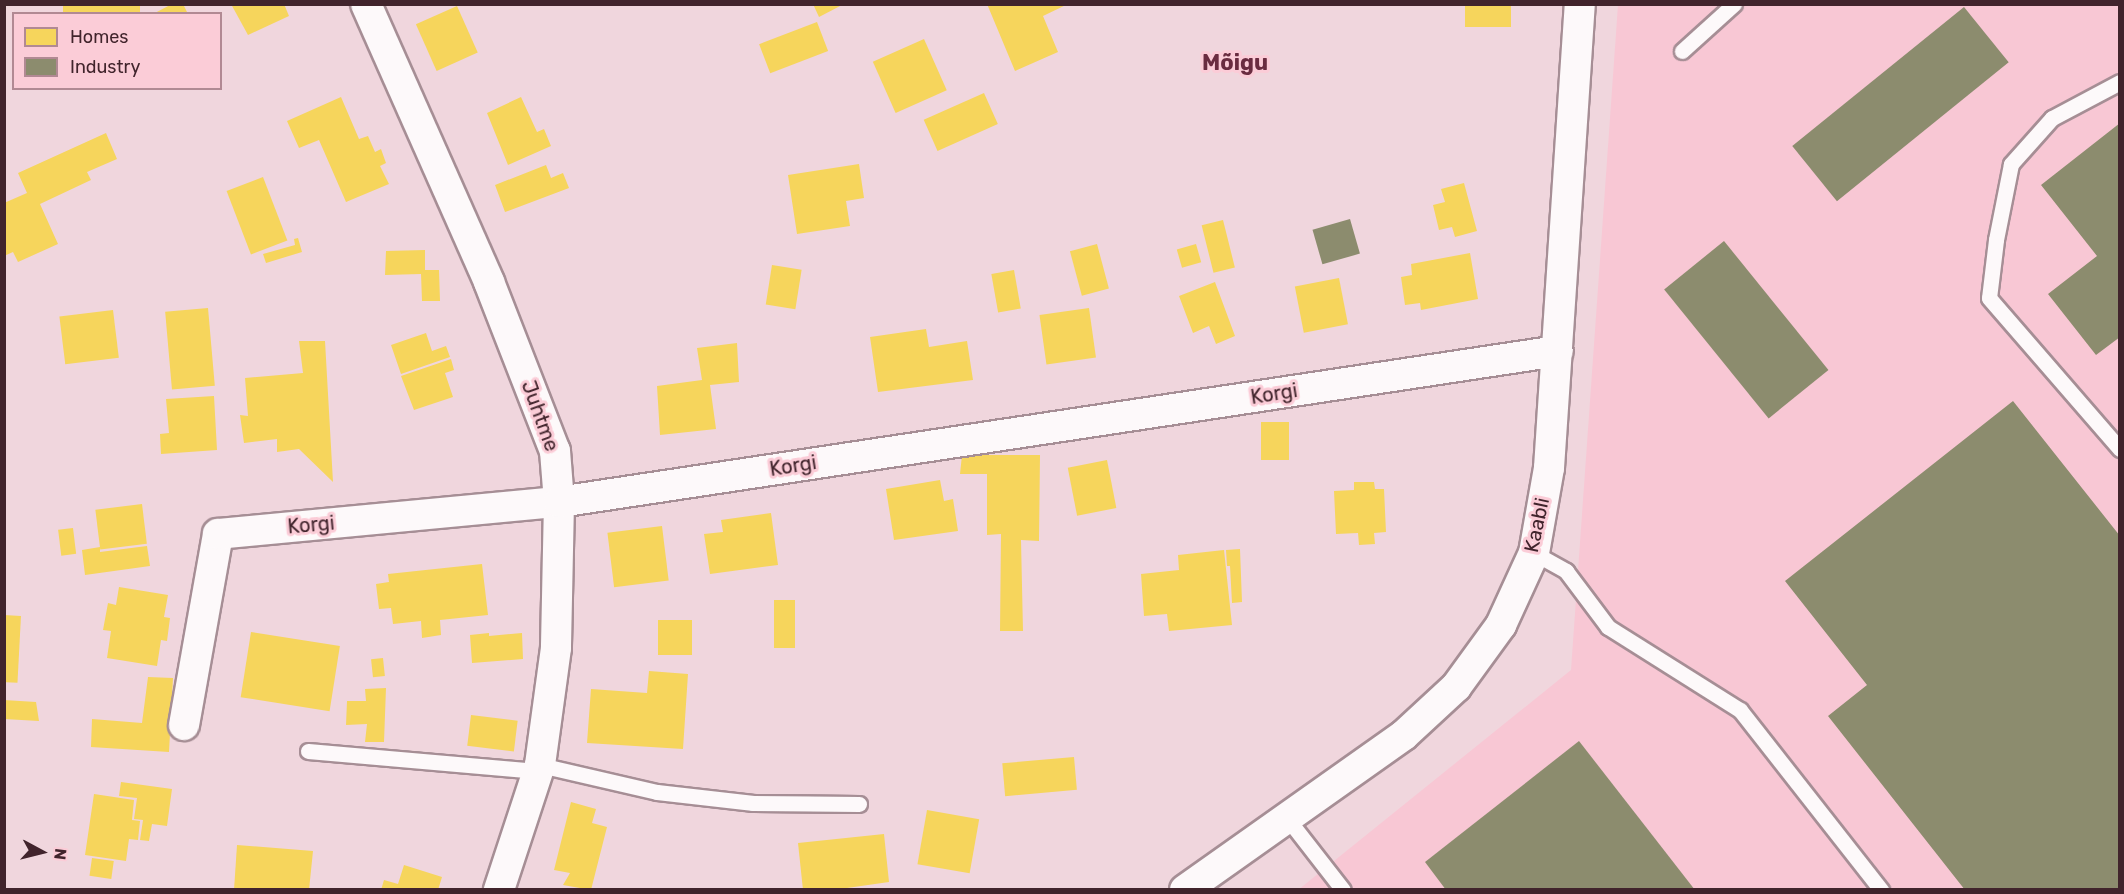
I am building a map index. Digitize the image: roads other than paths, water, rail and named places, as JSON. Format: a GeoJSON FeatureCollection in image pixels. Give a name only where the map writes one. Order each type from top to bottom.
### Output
{"type":"FeatureCollection","features":[{"type":"Feature","properties":{"kind":"street","name":"Juhtme"},"geometry":{"type":"LineString","coordinates":[[366,4],[489,282],[555,451],[559,502],[556,648],[538,768],[499,890]]}},
{"type":"Feature","properties":{"kind":"street","name":"Kaabli"},"geometry":{"type":"LineString","coordinates":[[1185,890],[1404,735],[1456,687],[1501,625],[1534,553],[1549,468],[1580,4]]}},
{"type":"Feature","properties":{"kind":"street","name":"Korgi"},"geometry":{"type":"LineString","coordinates":[[184,724],[218,534],[559,502],[1558,351]]}},
{"type":"Feature","properties":{"kind":"lane"},"geometry":{"type":"LineString","coordinates":[[1682,51],[1734,4]]}},
{"type":"Feature","properties":{"kind":"lane"},"geometry":{"type":"LineString","coordinates":[[2120,82],[2052,118],[2011,164],[1996,240],[1989,298],[2120,449]]}},
{"type":"Feature","properties":{"kind":"lane"},"geometry":{"type":"LineString","coordinates":[[1534,553],[1566,570],[1608,627],[1740,710],[1881,890]]}},
{"type":"Feature","properties":{"kind":"lane"},"geometry":{"type":"LineString","coordinates":[[308,751],[538,768],[657,792],[753,803],[859,804]]}},
{"type":"Feature","properties":{"kind":"lane"},"geometry":{"type":"LineString","coordinates":[[1287,818],[1343,890]]}},
{"type":"Feature","properties":{"kind":"district","name":"Mõigu"},"geometry":{"type":"Point","coordinates":[1235,63]}}]}
